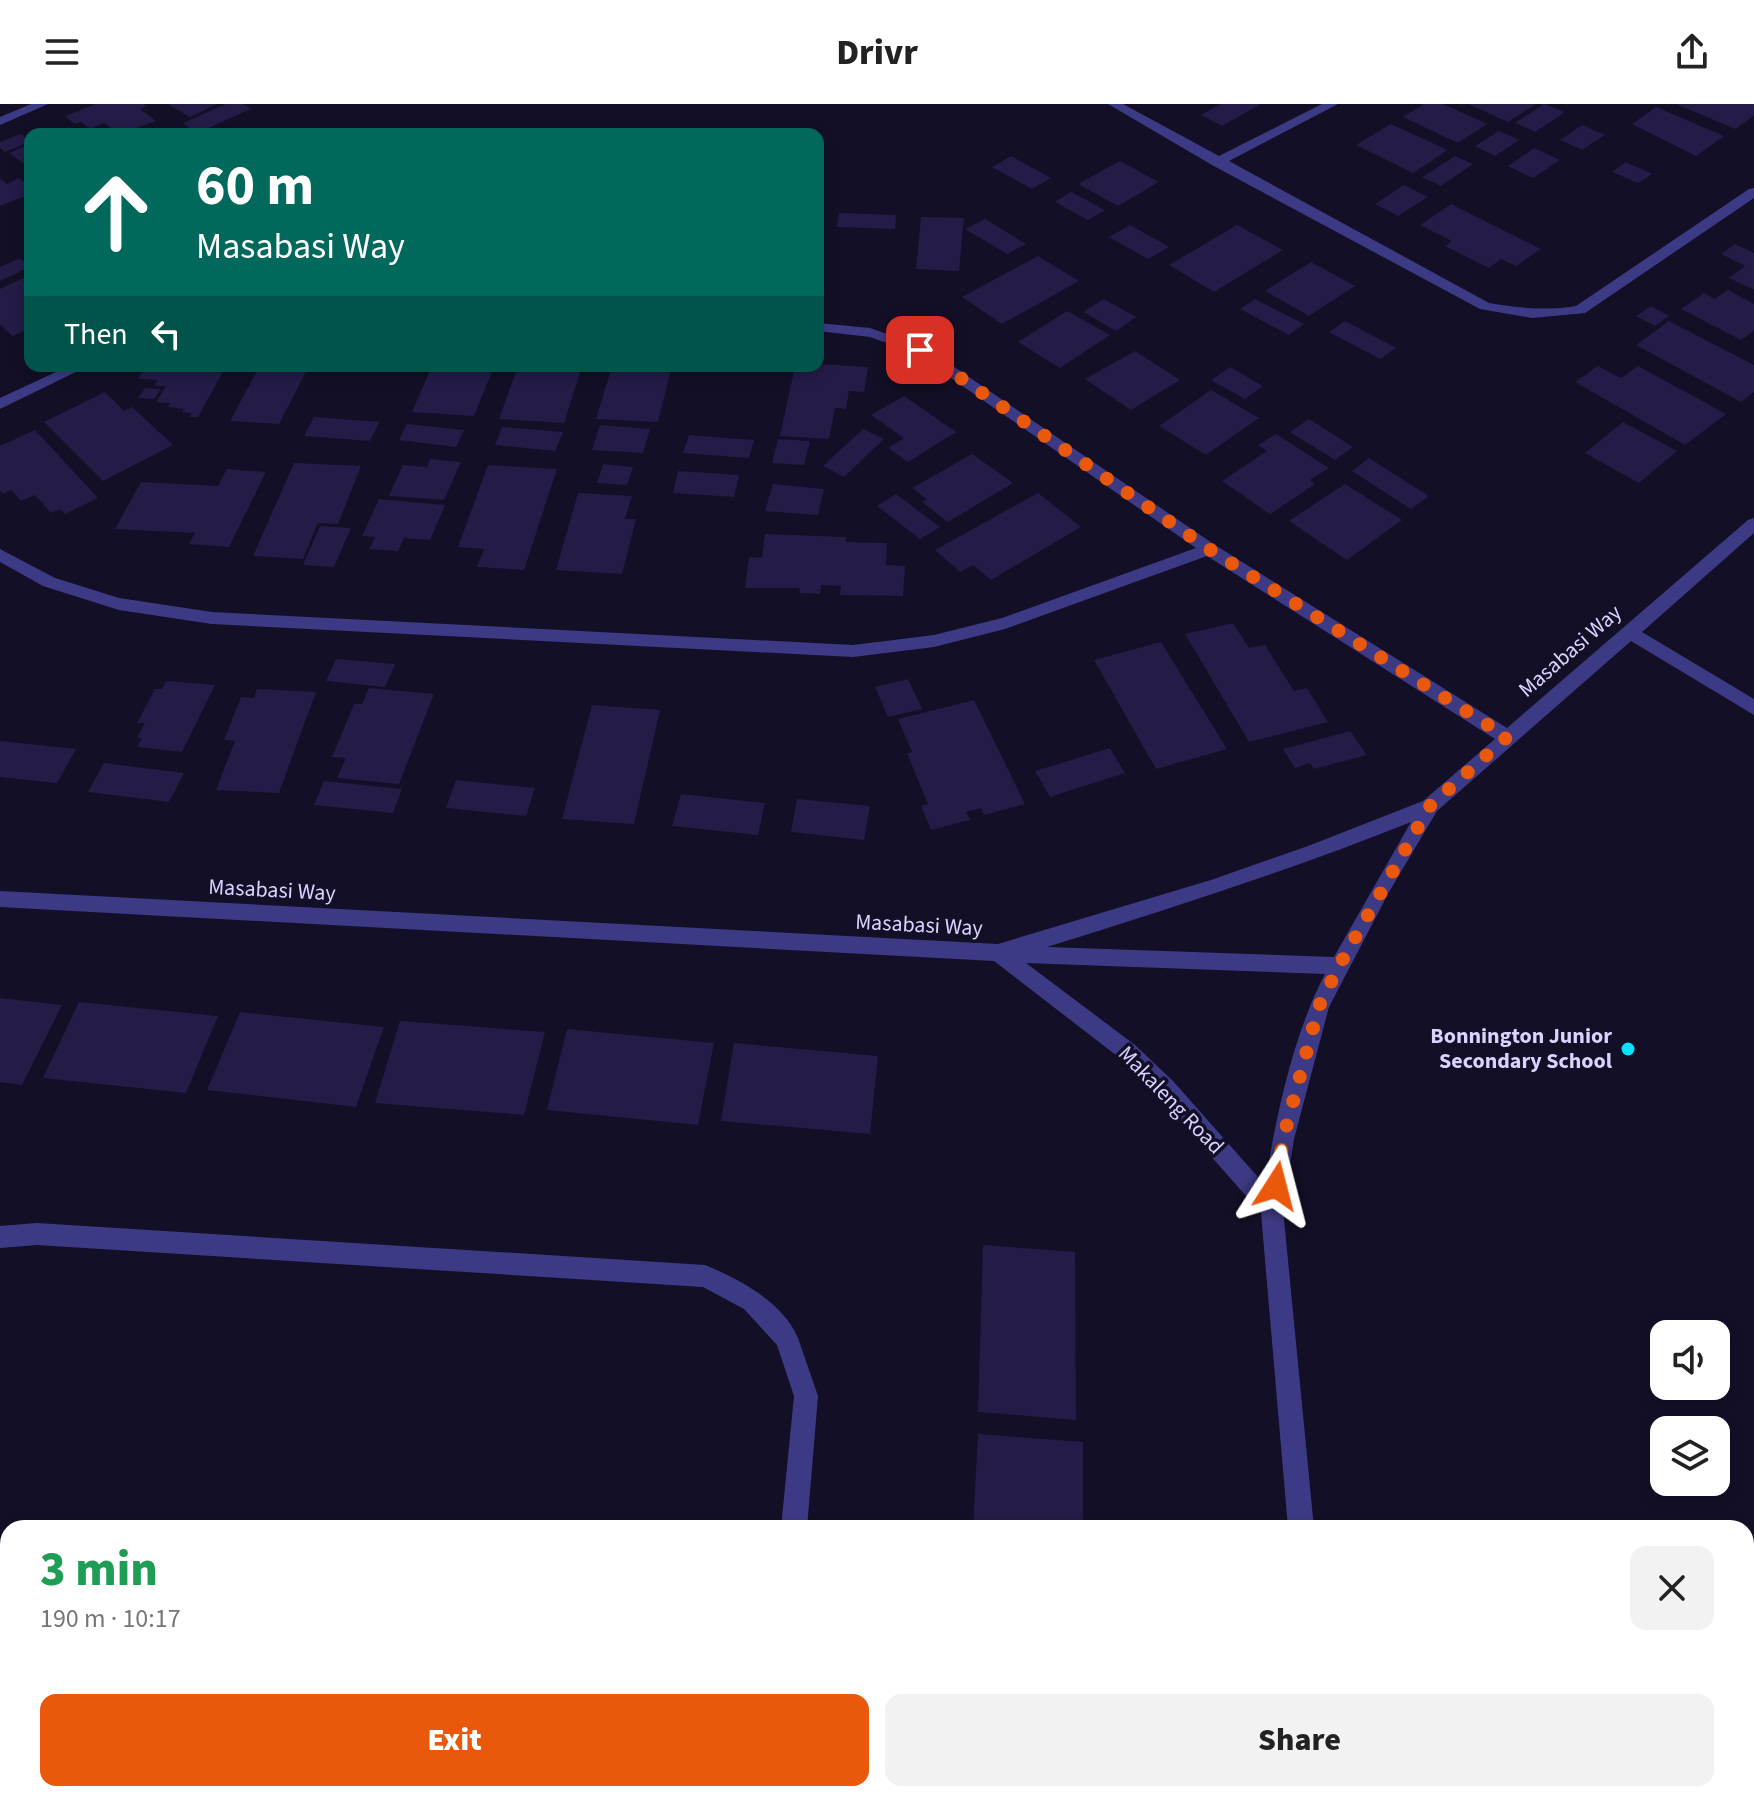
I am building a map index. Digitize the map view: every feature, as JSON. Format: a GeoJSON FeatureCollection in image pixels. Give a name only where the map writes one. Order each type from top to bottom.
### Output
{"type":"FeatureCollection","features":[{"type":"Feature","properties":{"kind":"street"},"geometry":{"type":"LineString","coordinates":[[0,121],[42,104]]}},
{"type":"Feature","properties":{"kind":"street"},"geometry":{"type":"LineString","coordinates":[[1114,104],[1485,306],[1525,314],[1554,315],[1580,310],[1754,192]]}},
{"type":"Feature","properties":{"kind":"street"},"geometry":{"type":"LineString","coordinates":[[1217,162],[1332,104]]}},
{"type":"Feature","properties":{"kind":"street"},"geometry":{"type":"LineString","coordinates":[[0,105],[13,115]]}},
{"type":"Feature","properties":{"kind":"street"},"geometry":{"type":"LineString","coordinates":[[824,327],[852,328],[890,336],[920,350],[1209,549],[1507,737]]}},
{"type":"Feature","properties":{"kind":"street"},"geometry":{"type":"LineString","coordinates":[[0,404],[68,372]]}},
{"type":"Feature","properties":{"kind":"street","name":"Masabasi Way"},"geometry":{"type":"LineString","coordinates":[[0,899],[998,953],[1211,888],[1315,852],[1430,806],[1754,524]]}},
{"type":"Feature","properties":{"kind":"street"},"geometry":{"type":"LineString","coordinates":[[0,555],[49,582],[119,604],[212,618],[853,651],[934,641],[1005,623],[1209,549]]}},
{"type":"Feature","properties":{"kind":"street"},"geometry":{"type":"LineString","coordinates":[[1629,632],[1754,708]]}},
{"type":"Feature","properties":{"kind":"street"},"geometry":{"type":"LineString","coordinates":[[1300,1520],[1272,1209],[1283,1139],[1319,1006],[1430,806]]}},
{"type":"Feature","properties":{"kind":"street"},"geometry":{"type":"LineString","coordinates":[[998,953],[1339,966]]}},
{"type":"Feature","properties":{"kind":"street","name":"Makaleng Road"},"geometry":{"type":"LineString","coordinates":[[998,953],[1128,1052],[1165,1088],[1272,1209]]}},
{"type":"Feature","properties":{"kind":"street"},"geometry":{"type":"LineString","coordinates":[[0,1237],[37,1234],[705,1276],[752,1301],[786,1338],[806,1396],[795,1520]]}},
{"type":"Feature","properties":{"kind":"building"},"geometry":{"type":"Polygon","coordinates":[[[96,104],[144,104],[147,106],[140,109],[156,121],[136,128],[111,128],[104,123],[89,128],[81,122],[75,124],[65,116],[96,104]]]}},
{"type":"Feature","properties":{"kind":"building"},"geometry":{"type":"Polygon","coordinates":[[[167,104],[217,104],[190,117],[167,104]]]}},
{"type":"Feature","properties":{"kind":"building"},"geometry":{"type":"Polygon","coordinates":[[[226,104],[243,104],[251,109],[208,128],[190,128],[183,123],[226,104]]]}},
{"type":"Feature","properties":{"kind":"building"},"geometry":{"type":"Polygon","coordinates":[[[1221,104],[1261,104],[1222,126],[1201,115],[1221,104]]]}},
{"type":"Feature","properties":{"kind":"building"},"geometry":{"type":"Polygon","coordinates":[[[1424,104],[1443,104],[1487,124],[1458,143],[1403,117],[1424,104]]]}},
{"type":"Feature","properties":{"kind":"building"},"geometry":{"type":"Polygon","coordinates":[[[1468,104],[1536,104],[1508,122],[1468,104]]]}},
{"type":"Feature","properties":{"kind":"building"},"geometry":{"type":"Polygon","coordinates":[[[1544,104],[1565,112],[1535,132],[1515,123],[1544,104]]]}},
{"type":"Feature","properties":{"kind":"building"},"geometry":{"type":"Polygon","coordinates":[[[1676,104],[1754,104],[1754,116],[1735,129],[1676,104]]]}},
{"type":"Feature","properties":{"kind":"building"},"geometry":{"type":"Polygon","coordinates":[[[1656,107],[1724,136],[1696,156],[1632,124],[1656,107]]]}},
{"type":"Feature","properties":{"kind":"building"},"geometry":{"type":"Polygon","coordinates":[[[1391,124],[1448,150],[1413,173],[1356,145],[1391,124]]]}},
{"type":"Feature","properties":{"kind":"building"},"geometry":{"type":"Polygon","coordinates":[[[1582,125],[1605,135],[1582,150],[1560,140],[1582,125]]]}},
{"type":"Feature","properties":{"kind":"building"},"geometry":{"type":"Polygon","coordinates":[[[1499,131],[1519,140],[1495,156],[1475,146],[1499,131]]]}},
{"type":"Feature","properties":{"kind":"building"},"geometry":{"type":"Polygon","coordinates":[[[21,134],[24,137],[24,144],[5,152],[0,148],[0,142],[21,134]]]}},
{"type":"Feature","properties":{"kind":"building"},"geometry":{"type":"Polygon","coordinates":[[[24,147],[24,164],[9,153],[24,147]]]}},
{"type":"Feature","properties":{"kind":"building"},"geometry":{"type":"Polygon","coordinates":[[[1534,148],[1560,160],[1533,178],[1508,166],[1534,148]]]}},
{"type":"Feature","properties":{"kind":"building"},"geometry":{"type":"Polygon","coordinates":[[[1011,156],[1051,178],[1032,189],[992,167],[1011,156]]]}},
{"type":"Feature","properties":{"kind":"building"},"geometry":{"type":"Polygon","coordinates":[[[1455,156],[1473,164],[1441,186],[1422,177],[1455,156]]]}},
{"type":"Feature","properties":{"kind":"building"},"geometry":{"type":"Polygon","coordinates":[[[1120,161],[1159,182],[1118,206],[1078,184],[1120,161]]]}},
{"type":"Feature","properties":{"kind":"building"},"geometry":{"type":"Polygon","coordinates":[[[1626,162],[1652,174],[1638,183],[1612,172],[1626,162]]]}},
{"type":"Feature","properties":{"kind":"building"},"geometry":{"type":"Polygon","coordinates":[[[0,178],[7,184],[19,178],[24,182],[24,196],[0,206],[0,178]]]}},
{"type":"Feature","properties":{"kind":"building"},"geometry":{"type":"Polygon","coordinates":[[[1404,185],[1428,197],[1398,216],[1375,204],[1404,185]]]}},
{"type":"Feature","properties":{"kind":"building"},"geometry":{"type":"Polygon","coordinates":[[[1071,192],[1105,210],[1088,220],[1055,202],[1071,192]]]}},
{"type":"Feature","properties":{"kind":"building"},"geometry":{"type":"Polygon","coordinates":[[[1451,204],[1541,249],[1516,266],[1501,259],[1489,268],[1445,246],[1452,241],[1420,225],[1451,204]]]}},
{"type":"Feature","properties":{"kind":"building"},"geometry":{"type":"Polygon","coordinates":[[[839,213],[896,215],[895,229],[837,227],[839,213]]]}},
{"type":"Feature","properties":{"kind":"building"},"geometry":{"type":"Polygon","coordinates":[[[921,217],[964,218],[959,271],[916,269],[921,217]]]}},
{"type":"Feature","properties":{"kind":"building"},"geometry":{"type":"Polygon","coordinates":[[[985,219],[1026,244],[1007,254],[965,229],[985,219]]]}},
{"type":"Feature","properties":{"kind":"building"},"geometry":{"type":"Polygon","coordinates":[[[1130,225],[1169,247],[1148,259],[1109,237],[1130,225]]]}},
{"type":"Feature","properties":{"kind":"building"},"geometry":{"type":"Polygon","coordinates":[[[1237,225],[1283,250],[1214,292],[1169,265],[1237,225]]]}},
{"type":"Feature","properties":{"kind":"building"},"geometry":{"type":"Polygon","coordinates":[[[1735,244],[1754,253],[1754,290],[1729,278],[1745,266],[1721,254],[1735,244]]]}},
{"type":"Feature","properties":{"kind":"building"},"geometry":{"type":"Polygon","coordinates":[[[1038,256],[1079,281],[1002,324],[962,297],[1038,256]]]}},
{"type":"Feature","properties":{"kind":"building"},"geometry":{"type":"Polygon","coordinates":[[[20,258],[24,262],[24,270],[0,281],[0,267],[20,258]]]}},
{"type":"Feature","properties":{"kind":"building"},"geometry":{"type":"Polygon","coordinates":[[[1311,262],[1355,286],[1309,316],[1265,291],[1311,262]]]}},
{"type":"Feature","properties":{"kind":"building"},"geometry":{"type":"Polygon","coordinates":[[[24,278],[24,331],[13,336],[0,325],[0,289],[24,278]]]}},
{"type":"Feature","properties":{"kind":"building"},"geometry":{"type":"Polygon","coordinates":[[[1728,290],[1754,304],[1754,331],[1741,340],[1681,309],[1704,293],[1715,299],[1728,290]]]}},
{"type":"Feature","properties":{"kind":"building"},"geometry":{"type":"Polygon","coordinates":[[[1104,299],[1136,317],[1116,331],[1083,312],[1104,299]]]}},
{"type":"Feature","properties":{"kind":"building"},"geometry":{"type":"Polygon","coordinates":[[[1255,299],[1304,324],[1289,335],[1240,309],[1255,299]]]}},
{"type":"Feature","properties":{"kind":"building"},"geometry":{"type":"Polygon","coordinates":[[[1651,306],[1669,316],[1655,326],[1636,316],[1651,306]]]}},
{"type":"Feature","properties":{"kind":"building"},"geometry":{"type":"Polygon","coordinates":[[[1067,311],[1110,335],[1060,368],[1018,342],[1067,311]]]}},
{"type":"Feature","properties":{"kind":"building"},"geometry":{"type":"Polygon","coordinates":[[[1345,321],[1396,348],[1380,359],[1329,332],[1345,321]]]}},
{"type":"Feature","properties":{"kind":"building"},"geometry":{"type":"Polygon","coordinates":[[[1669,321],[1754,365],[1754,392],[1741,402],[1636,345],[1669,321]]]}},
{"type":"Feature","properties":{"kind":"building"},"geometry":{"type":"Polygon","coordinates":[[[1135,351],[1180,380],[1131,410],[1085,379],[1135,351]]]}},
{"type":"Feature","properties":{"kind":"building"},"geometry":{"type":"Polygon","coordinates":[[[824,364],[868,367],[864,392],[849,391],[846,409],[835,408],[829,439],[780,436],[794,372],[824,372],[824,364]]]}},
{"type":"Feature","properties":{"kind":"building"},"geometry":{"type":"Polygon","coordinates":[[[1598,366],[1621,378],[1638,366],[1726,414],[1685,445],[1575,382],[1598,366]]]}},
{"type":"Feature","properties":{"kind":"building"},"geometry":{"type":"Polygon","coordinates":[[[1230,367],[1263,386],[1245,399],[1211,380],[1230,367]]]}},
{"type":"Feature","properties":{"kind":"building"},"geometry":{"type":"Polygon","coordinates":[[[142,372],[223,372],[198,417],[189,417],[192,413],[182,412],[184,409],[168,407],[170,403],[156,402],[166,386],[154,386],[158,380],[138,379],[142,372]]]}},
{"type":"Feature","properties":{"kind":"building"},"geometry":{"type":"Polygon","coordinates":[[[256,372],[306,372],[279,424],[230,421],[256,372]]]}},
{"type":"Feature","properties":{"kind":"building"},"geometry":{"type":"Polygon","coordinates":[[[429,372],[492,372],[474,416],[412,412],[429,372]]]}},
{"type":"Feature","properties":{"kind":"building"},"geometry":{"type":"Polygon","coordinates":[[[516,372],[580,372],[564,423],[499,419],[516,372]]]}},
{"type":"Feature","properties":{"kind":"building"},"geometry":{"type":"Polygon","coordinates":[[[610,372],[670,372],[658,422],[596,419],[610,372]]]}},
{"type":"Feature","properties":{"kind":"building"},"geometry":{"type":"Polygon","coordinates":[[[145,388],[161,389],[154,399],[138,398],[145,388]]]}},
{"type":"Feature","properties":{"kind":"building"},"geometry":{"type":"Polygon","coordinates":[[[1211,390],[1259,418],[1206,455],[1159,426],[1211,390]]]}},
{"type":"Feature","properties":{"kind":"building"},"geometry":{"type":"Polygon","coordinates":[[[105,392],[124,411],[132,407],[173,445],[103,481],[44,422],[105,392]]]}},
{"type":"Feature","properties":{"kind":"building"},"geometry":{"type":"Polygon","coordinates":[[[904,396],[956,432],[908,462],[888,448],[904,438],[871,415],[904,396]]]}},
{"type":"Feature","properties":{"kind":"building"},"geometry":{"type":"Polygon","coordinates":[[[314,417],[379,422],[370,441],[304,436],[314,417]]]}},
{"type":"Feature","properties":{"kind":"building"},"geometry":{"type":"Polygon","coordinates":[[[1309,419],[1353,447],[1335,460],[1290,432],[1309,419]]]}},
{"type":"Feature","properties":{"kind":"building"},"geometry":{"type":"Polygon","coordinates":[[[1623,422],[1677,451],[1639,483],[1585,453],[1623,422]]]}},
{"type":"Feature","properties":{"kind":"building"},"geometry":{"type":"Polygon","coordinates":[[[407,424],[464,430],[456,447],[399,440],[407,424]]]}},
{"type":"Feature","properties":{"kind":"building"},"geometry":{"type":"Polygon","coordinates":[[[600,425],[650,429],[643,453],[592,450],[600,425]]]}},
{"type":"Feature","properties":{"kind":"building"},"geometry":{"type":"Polygon","coordinates":[[[502,427],[563,432],[555,451],[495,445],[502,427]]]}},
{"type":"Feature","properties":{"kind":"building"},"geometry":{"type":"Polygon","coordinates":[[[863,429],[884,439],[844,477],[823,466],[863,429]]]}},
{"type":"Feature","properties":{"kind":"building"},"geometry":{"type":"Polygon","coordinates":[[[35,430],[98,498],[65,514],[60,509],[51,513],[35,495],[21,501],[11,490],[3,494],[0,490],[0,446],[35,430]]]}},
{"type":"Feature","properties":{"kind":"building"},"geometry":{"type":"Polygon","coordinates":[[[1276,434],[1329,468],[1310,480],[1315,484],[1270,514],[1222,481],[1267,451],[1258,445],[1276,434]]]}},
{"type":"Feature","properties":{"kind":"building"},"geometry":{"type":"Polygon","coordinates":[[[689,435],[754,440],[749,458],[683,453],[689,435]]]}},
{"type":"Feature","properties":{"kind":"building"},"geometry":{"type":"Polygon","coordinates":[[[778,439],[810,441],[804,465],[772,463],[778,439]]]}},
{"type":"Feature","properties":{"kind":"building"},"geometry":{"type":"Polygon","coordinates":[[[972,454],[1013,483],[948,522],[922,502],[927,499],[912,488],[972,454]]]}},
{"type":"Feature","properties":{"kind":"building"},"geometry":{"type":"Polygon","coordinates":[[[1369,458],[1429,496],[1411,509],[1352,471],[1369,458]]]}},
{"type":"Feature","properties":{"kind":"building"},"geometry":{"type":"Polygon","coordinates":[[[430,459],[461,462],[444,500],[389,496],[403,465],[427,467],[430,459]]]}},
{"type":"Feature","properties":{"kind":"building"},"geometry":{"type":"Polygon","coordinates":[[[294,463],[361,466],[338,524],[318,523],[303,559],[253,556],[294,463]]]}},
{"type":"Feature","properties":{"kind":"building"},"geometry":{"type":"Polygon","coordinates":[[[603,464],[633,467],[627,485],[597,483],[603,464]]]}},
{"type":"Feature","properties":{"kind":"building"},"geometry":{"type":"Polygon","coordinates":[[[488,465],[557,469],[524,570],[477,567],[484,549],[458,547],[488,465]]]}},
{"type":"Feature","properties":{"kind":"building"},"geometry":{"type":"Polygon","coordinates":[[[227,469],[266,472],[229,547],[189,544],[195,533],[115,529],[141,482],[218,486],[227,469]]]}},
{"type":"Feature","properties":{"kind":"building"},"geometry":{"type":"Polygon","coordinates":[[[678,471],[739,475],[734,497],[673,493],[678,471]]]}},
{"type":"Feature","properties":{"kind":"building"},"geometry":{"type":"Polygon","coordinates":[[[773,484],[824,489],[818,515],[765,511],[773,484]]]}},
{"type":"Feature","properties":{"kind":"building"},"geometry":{"type":"Polygon","coordinates":[[[1345,484],[1402,520],[1347,560],[1289,521],[1345,484]]]}},
{"type":"Feature","properties":{"kind":"building"},"geometry":{"type":"Polygon","coordinates":[[[578,493],[632,496],[625,519],[636,519],[622,574],[556,570],[578,493]]]}},
{"type":"Feature","properties":{"kind":"building"},"geometry":{"type":"Polygon","coordinates":[[[1038,493],[1081,527],[991,580],[973,565],[960,572],[935,550],[1038,493]]]}},
{"type":"Feature","properties":{"kind":"building"},"geometry":{"type":"Polygon","coordinates":[[[896,494],[940,527],[920,539],[877,506],[896,494]]]}},
{"type":"Feature","properties":{"kind":"building"},"geometry":{"type":"Polygon","coordinates":[[[379,499],[445,505],[430,540],[404,538],[398,551],[369,549],[375,537],[362,536],[379,499]]]}},
{"type":"Feature","properties":{"kind":"building"},"geometry":{"type":"Polygon","coordinates":[[[320,526],[351,528],[334,567],[303,565],[320,526]]]}},
{"type":"Feature","properties":{"kind":"building"},"geometry":{"type":"Polygon","coordinates":[[[765,534],[846,537],[846,542],[887,543],[886,565],[905,566],[903,596],[840,595],[841,586],[821,585],[820,594],[799,593],[800,588],[745,588],[749,557],[762,558],[765,534]]]}},
{"type":"Feature","properties":{"kind":"building"},"geometry":{"type":"Polygon","coordinates":[[[1233,623],[1249,648],[1265,645],[1294,691],[1307,688],[1328,722],[1249,742],[1185,634],[1233,623]]]}},
{"type":"Feature","properties":{"kind":"building"},"geometry":{"type":"Polygon","coordinates":[[[1161,642],[1227,749],[1156,769],[1094,660],[1161,642]]]}},
{"type":"Feature","properties":{"kind":"building"},"geometry":{"type":"Polygon","coordinates":[[[336,659],[395,664],[385,687],[326,681],[336,659]]]}},
{"type":"Feature","properties":{"kind":"building"},"geometry":{"type":"Polygon","coordinates":[[[908,679],[922,709],[888,717],[875,687],[908,679]]]}},
{"type":"Feature","properties":{"kind":"building"},"geometry":{"type":"Polygon","coordinates":[[[166,681],[215,685],[182,752],[137,747],[142,738],[137,738],[145,723],[137,723],[155,689],[162,689],[166,681]]]}},
{"type":"Feature","properties":{"kind":"building"},"geometry":{"type":"Polygon","coordinates":[[[369,688],[434,694],[399,784],[337,778],[346,758],[332,757],[354,704],[362,704],[369,688]]]}},
{"type":"Feature","properties":{"kind":"building"},"geometry":{"type":"Polygon","coordinates":[[[257,689],[316,692],[279,793],[216,790],[235,741],[224,740],[241,697],[254,698],[257,689]]]}},
{"type":"Feature","properties":{"kind":"building"},"geometry":{"type":"Polygon","coordinates":[[[974,700],[1025,804],[984,815],[981,808],[966,812],[970,820],[931,830],[921,806],[928,804],[907,753],[912,752],[898,719],[974,700]]]}},
{"type":"Feature","properties":{"kind":"building"},"geometry":{"type":"Polygon","coordinates":[[[592,705],[660,710],[634,824],[562,819],[592,705]]]}},
{"type":"Feature","properties":{"kind":"building"},"geometry":{"type":"Polygon","coordinates":[[[1350,731],[1367,755],[1314,769],[1310,763],[1295,768],[1283,749],[1350,731]]]}},
{"type":"Feature","properties":{"kind":"building"},"geometry":{"type":"Polygon","coordinates":[[[0,741],[76,749],[57,783],[0,777],[0,741]]]}},
{"type":"Feature","properties":{"kind":"building"},"geometry":{"type":"Polygon","coordinates":[[[1110,748],[1125,773],[1050,797],[1035,771],[1110,748]]]}},
{"type":"Feature","properties":{"kind":"building"},"geometry":{"type":"Polygon","coordinates":[[[104,763],[184,773],[169,802],[88,792],[104,763]]]}},
{"type":"Feature","properties":{"kind":"building"},"geometry":{"type":"Polygon","coordinates":[[[456,780],[535,788],[526,816],[446,808],[456,780]]]}},
{"type":"Feature","properties":{"kind":"building"},"geometry":{"type":"Polygon","coordinates":[[[324,781],[402,789],[393,813],[314,805],[324,781]]]}},
{"type":"Feature","properties":{"kind":"building"},"geometry":{"type":"Polygon","coordinates":[[[681,794],[765,803],[758,835],[672,826],[681,794]]]}},
{"type":"Feature","properties":{"kind":"building"},"geometry":{"type":"Polygon","coordinates":[[[797,799],[870,806],[864,840],[791,832],[797,799]]]}},
{"type":"Feature","properties":{"kind":"building"},"geometry":{"type":"Polygon","coordinates":[[[0,998],[62,1005],[22,1085],[0,1082],[0,998]]]}},
{"type":"Feature","properties":{"kind":"building"},"geometry":{"type":"Polygon","coordinates":[[[79,1002],[218,1016],[186,1093],[43,1078],[79,1002]]]}},
{"type":"Feature","properties":{"kind":"building"},"geometry":{"type":"Polygon","coordinates":[[[240,1012],[384,1027],[356,1107],[207,1090],[240,1012]]]}},
{"type":"Feature","properties":{"kind":"building"},"geometry":{"type":"Polygon","coordinates":[[[400,1021],[545,1032],[524,1115],[375,1103],[400,1021]]]}},
{"type":"Feature","properties":{"kind":"building"},"geometry":{"type":"Polygon","coordinates":[[[567,1029],[714,1043],[698,1125],[547,1110],[567,1029]]]}},
{"type":"Feature","properties":{"kind":"building"},"geometry":{"type":"Polygon","coordinates":[[[734,1043],[878,1056],[870,1134],[721,1121],[734,1043]]]}},
{"type":"Feature","properties":{"kind":"building"},"geometry":{"type":"Polygon","coordinates":[[[983,1245],[1075,1252],[1076,1420],[978,1412],[983,1245]]]}},
{"type":"Feature","properties":{"kind":"building"},"geometry":{"type":"Polygon","coordinates":[[[978,1434],[1083,1442],[1083,1520],[973,1520],[978,1434]]]}},
{"type":"Feature","properties":{"kind":"place","name":"Bonnington Junior Secondary School"},"geometry":{"type":"Point","coordinates":[1628,1049]}},
{"type":"Feature","properties":{"kind":"route"},"geometry":{"type":"LineString","coordinates":[[920,350],[1209,549],[1507,737],[1430,806],[1339,966],[1319,1006],[1283,1139],[1276,1186]]}}]}
